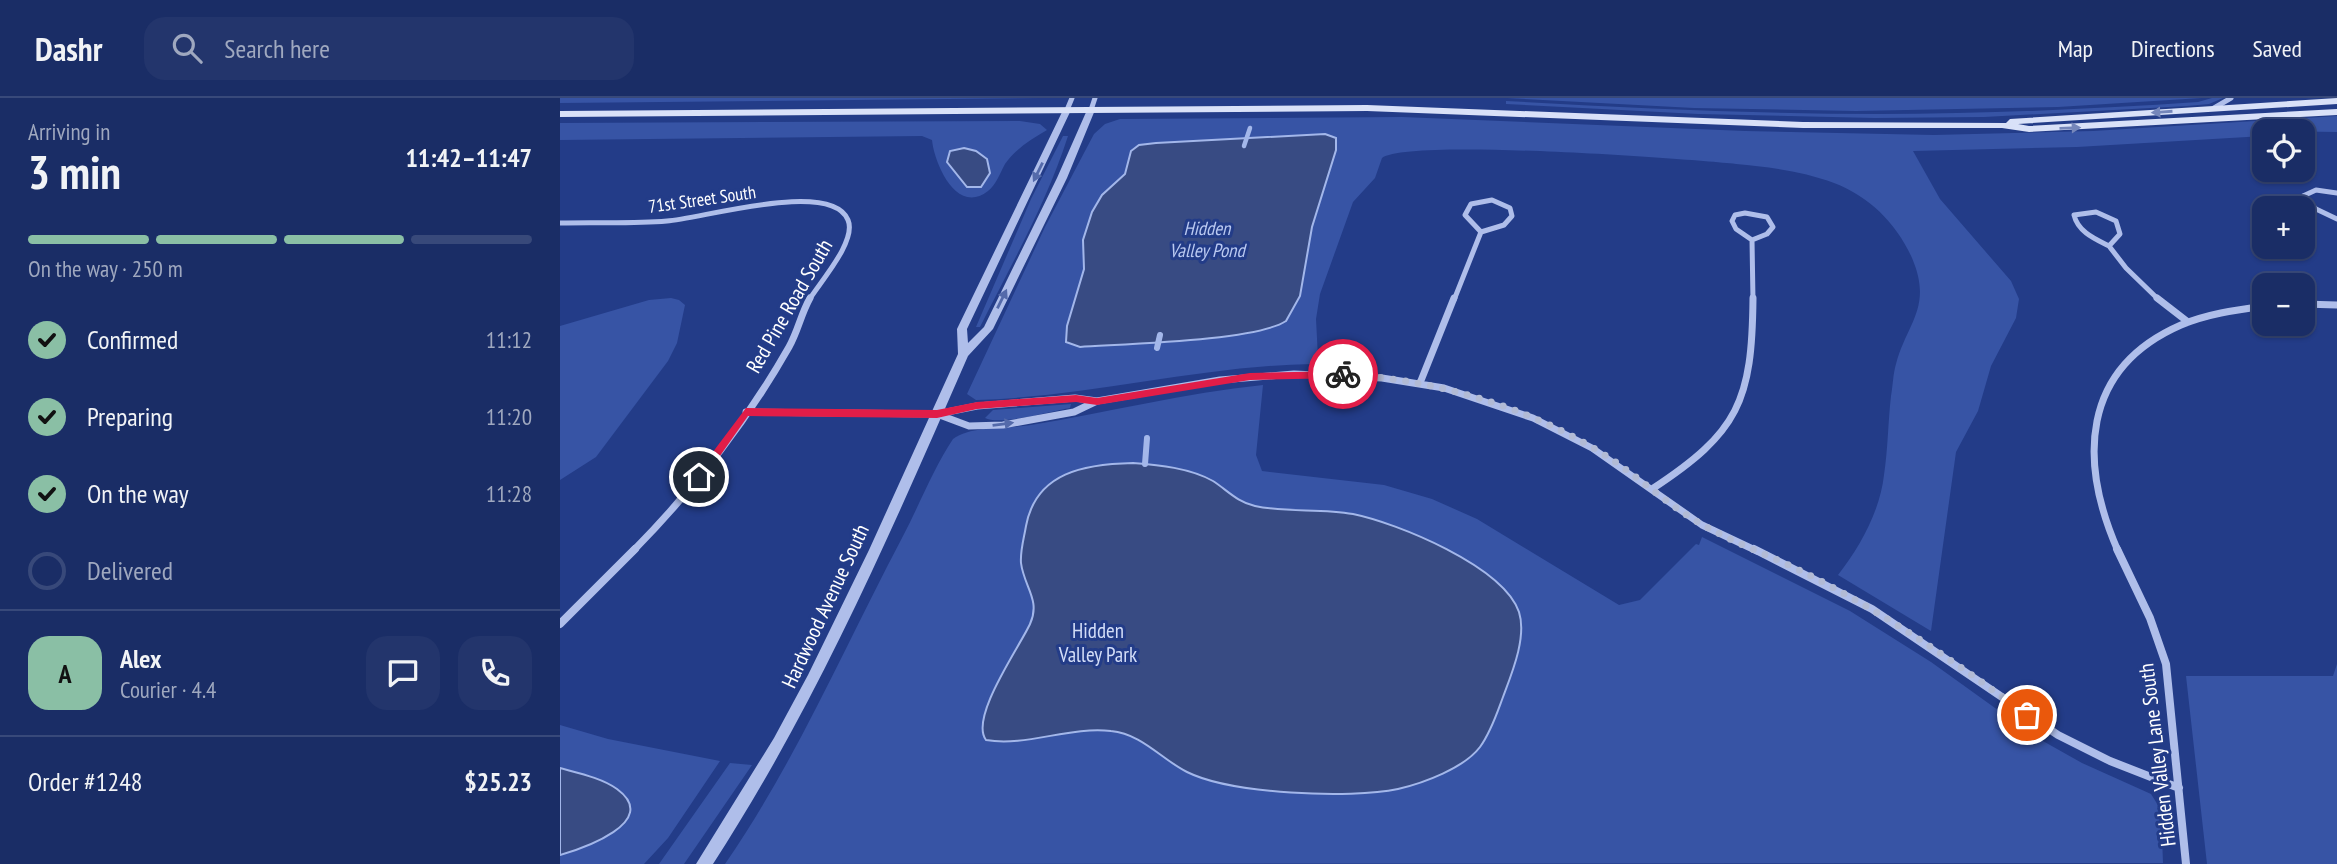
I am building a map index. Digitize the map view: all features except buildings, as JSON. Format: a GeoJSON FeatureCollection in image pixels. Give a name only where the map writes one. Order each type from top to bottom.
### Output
{"type":"FeatureCollection","features":[{"type":"Feature","properties":{"kind":"main road"},"geometry":{"type":"LineString","coordinates":[[2002,125],[2020,119],[2212,109],[2275,101],[2337,101]]}},
{"type":"Feature","properties":{"kind":"main road"},"geometry":{"type":"LineString","coordinates":[[2253,118],[2278,110],[2275,101]]}},
{"type":"Feature","properties":{"kind":"main road"},"geometry":{"type":"LineString","coordinates":[[560,114],[1416,109],[1803,125],[2002,125],[2051,129],[2337,112]]}},
{"type":"Feature","properties":{"kind":"street","name":"Hardwood Avenue South"},"geometry":{"type":"LineString","coordinates":[[963,354],[962,328],[1072,98]]}},
{"type":"Feature","properties":{"kind":"street","name":"Hardwood Avenue South"},"geometry":{"type":"LineString","coordinates":[[704,864],[755,789],[806,696],[963,354],[988,329],[1062,178],[1095,98]]}},
{"type":"Feature","properties":{"kind":"street"},"geometry":{"type":"LineString","coordinates":[[2212,109],[2231,98]]}},
{"type":"Feature","properties":{"kind":"street"},"geometry":{"type":"LineString","coordinates":[[2337,193],[2313,190],[2303,197],[2316,209],[2337,219]]}},
{"type":"Feature","properties":{"kind":"street"},"geometry":{"type":"LineString","coordinates":[[1420,383],[1481,232],[1507,223],[1512,216],[1510,208],[1492,200],[1471,204],[1465,215],[1481,232]]}},
{"type":"Feature","properties":{"kind":"street","name":"71st Street South"},"geometry":{"type":"LineString","coordinates":[[560,223],[670,221],[769,204],[820,204],[845,214]]}},
{"type":"Feature","properties":{"kind":"street"},"geometry":{"type":"LineString","coordinates":[[1755,212],[1770,219],[1771,231],[1752,240],[1735,228],[1732,221],[1735,215],[1755,212]]}},
{"type":"Feature","properties":{"kind":"street"},"geometry":{"type":"LineString","coordinates":[[2109,246],[2121,231],[2114,219],[2092,212],[2074,215],[2074,221],[2082,230],[2109,246],[2135,279],[2188,321]]}},
{"type":"Feature","properties":{"kind":"street","name":"Red Pine Road South"},"geometry":{"type":"LineString","coordinates":[[560,624],[699,477],[746,412],[796,336],[808,301],[848,239],[851,227],[845,214]]}},
{"type":"Feature","properties":{"kind":"street"},"geometry":{"type":"LineString","coordinates":[[1652,489],[1705,452],[1725,430],[1741,404],[1750,365],[1752,240]]}},
{"type":"Feature","properties":{"kind":"street"},"geometry":{"type":"LineString","coordinates":[[2315,304],[2337,305]]}},
{"type":"Feature","properties":{"kind":"street","name":"Hidden Valley Lane South"},"geometry":{"type":"LineString","coordinates":[[2186,864],[2170,686],[2164,655],[2104,516],[2093,470],[2092,439],[2099,403],[2108,384],[2125,360],[2154,338],[2188,321],[2252,308]]}},
{"type":"Feature","properties":{"kind":"street"},"geometry":{"type":"LineString","coordinates":[[937,414],[969,426],[993,426],[1074,412],[1097,401],[1273,374],[1350,375],[1420,383],[1486,400],[1533,418],[1600,453],[1702,525],[1814,578],[1898,625],[2058,735],[2110,761],[2179,788]]}},
{"type":"Feature","properties":{"kind":"street"},"geometry":{"type":"LineString","coordinates":[[746,412],[937,414],[977,406],[1076,398],[1097,401]]}},
{"type":"Feature","properties":{"kind":"green space"},"geometry":{"type":"Polygon","coordinates":[[[560,98],[1041,98],[560,103],[560,98]]]}},
{"type":"Feature","properties":{"kind":"green space"},"geometry":{"type":"Polygon","coordinates":[[[1507,98],[2202,98],[2058,107],[1856,111],[1694,108],[1507,98]]]}},
{"type":"Feature","properties":{"kind":"green space"},"geometry":{"type":"Polygon","coordinates":[[[2223,98],[2209,104],[2187,106],[1984,117],[1875,118],[1698,114],[1506,104],[1506,101],[1739,112],[1919,114],[2118,107],[2198,102],[2223,98]]]}},
{"type":"Feature","properties":{"kind":"green space"},"geometry":{"type":"Polygon","coordinates":[[[2337,116],[2337,132],[2315,132],[2315,119],[2288,119],[2337,116]]]}},
{"type":"Feature","properties":{"kind":"green space"},"geometry":{"type":"Polygon","coordinates":[[[1402,117],[1745,131],[1934,135],[2093,131],[2252,121],[2252,137],[2077,147],[1913,151],[1940,199],[2011,281],[2019,299],[2016,318],[1991,366],[1978,411],[1956,452],[1931,631],[1838,575],[1861,541],[1882,488],[1894,372],[1919,302],[1918,275],[1898,234],[1870,203],[1847,189],[1810,175],[1708,161],[1609,155],[1493,150],[1403,152],[1382,158],[1375,178],[1353,202],[1320,294],[1316,319],[1318,358],[1312,358],[1312,364],[1228,370],[1018,398],[976,400],[967,394],[1045,227],[1094,134],[1105,124],[1120,119],[1402,117]]]}},
{"type":"Feature","properties":{"kind":"green space"},"geometry":{"type":"Polygon","coordinates":[[[1020,121],[1040,124],[1047,130],[1014,154],[991,188],[976,197],[966,197],[949,183],[937,161],[932,140],[922,136],[560,140],[560,123],[1020,121]]]}},
{"type":"Feature","properties":{"kind":"green space"},"geometry":{"type":"Polygon","coordinates":[[[1063,136],[1068,136],[1039,209],[980,327],[976,327],[1031,199],[1063,136]]]}},
{"type":"Feature","properties":{"kind":"green space"},"geometry":{"type":"Polygon","coordinates":[[[671,298],[685,305],[677,343],[668,361],[596,457],[560,480],[560,326],[649,300],[671,298]]]}},
{"type":"Feature","properties":{"kind":"green space","name":"Hidden Valley Park"},"geometry":{"type":"Polygon","coordinates":[[[1263,385],[1256,455],[1262,471],[1384,485],[1432,499],[1477,519],[1619,605],[1640,600],[1696,544],[1699,545],[1702,537],[1850,611],[1931,662],[2034,736],[2082,763],[2151,794],[2161,810],[2163,863],[725,864],[797,745],[953,439],[980,429],[1031,425],[1263,385]]]}},
{"type":"Feature","properties":{"kind":"green space"},"geometry":{"type":"Polygon","coordinates":[[[1071,404],[1070,408],[1026,417],[1002,420],[985,418],[993,410],[1071,404]]]}},
{"type":"Feature","properties":{"kind":"green space"},"geometry":{"type":"Polygon","coordinates":[[[2337,664],[2337,864],[2207,864],[2186,676],[2333,676],[2337,664]]]}},
{"type":"Feature","properties":{"kind":"green space"},"geometry":{"type":"Polygon","coordinates":[[[560,725],[608,739],[720,761],[668,838],[644,864],[560,864],[560,725]]]}},
{"type":"Feature","properties":{"kind":"green space"},"geometry":{"type":"Polygon","coordinates":[[[730,763],[752,765],[684,864],[659,864],[730,763]]]}},
{"type":"Feature","properties":{"kind":"water","name":"Hidden Valley Pond"},"geometry":{"type":"Polygon","coordinates":[[[1325,134],[1336,138],[1336,150],[1312,227],[1300,296],[1286,321],[1247,333],[1188,340],[1080,347],[1066,342],[1067,326],[1084,269],[1083,240],[1092,212],[1102,195],[1125,174],[1131,151],[1139,145],[1156,143],[1325,134]]]}},
{"type":"Feature","properties":{"kind":"water"},"geometry":{"type":"Polygon","coordinates":[[[964,148],[976,151],[987,159],[990,173],[981,187],[967,187],[947,162],[950,151],[964,148]]]}},
{"type":"Feature","properties":{"kind":"water"},"geometry":{"type":"Polygon","coordinates":[[[1133,463],[1194,473],[1213,481],[1243,502],[1255,506],[1341,512],[1372,519],[1446,549],[1492,579],[1509,595],[1519,612],[1521,632],[1510,677],[1493,722],[1480,747],[1454,768],[1431,779],[1398,789],[1322,794],[1260,790],[1207,779],[1178,767],[1132,737],[1111,731],[1080,731],[1017,741],[986,740],[983,730],[984,716],[990,699],[1033,615],[1033,600],[1021,558],[1032,508],[1040,494],[1065,475],[1097,466],[1133,463]]]}},
{"type":"Feature","properties":{"kind":"water"},"geometry":{"type":"Polygon","coordinates":[[[560,768],[611,785],[628,801],[630,812],[624,823],[613,832],[584,847],[560,855],[560,768]]]}},
{"type":"Feature","properties":{"kind":"waterway"},"geometry":{"type":"LineString","coordinates":[[1244,146],[1250,128]]}},
{"type":"Feature","properties":{"kind":"waterway"},"geometry":{"type":"LineString","coordinates":[[1157,348],[1160,335]]}},
{"type":"Feature","properties":{"kind":"waterway"},"geometry":{"type":"LineString","coordinates":[[1145,464],[1147,438]]}},
{"type":"Feature","properties":{"kind":"way so far"},"geometry":{"type":"LineString","coordinates":[[1343,374],[1382,377],[1444,388],[1519,411],[1549,425],[1608,458],[1702,525],[1781,561],[1898,625],[2027,715]]}},
{"type":"Feature","properties":{"kind":"route"},"geometry":{"type":"LineString","coordinates":[[699,477],[746,412],[937,414],[977,406],[1076,398],[1097,401],[1250,377],[1294,373],[1343,374]]}}]}
